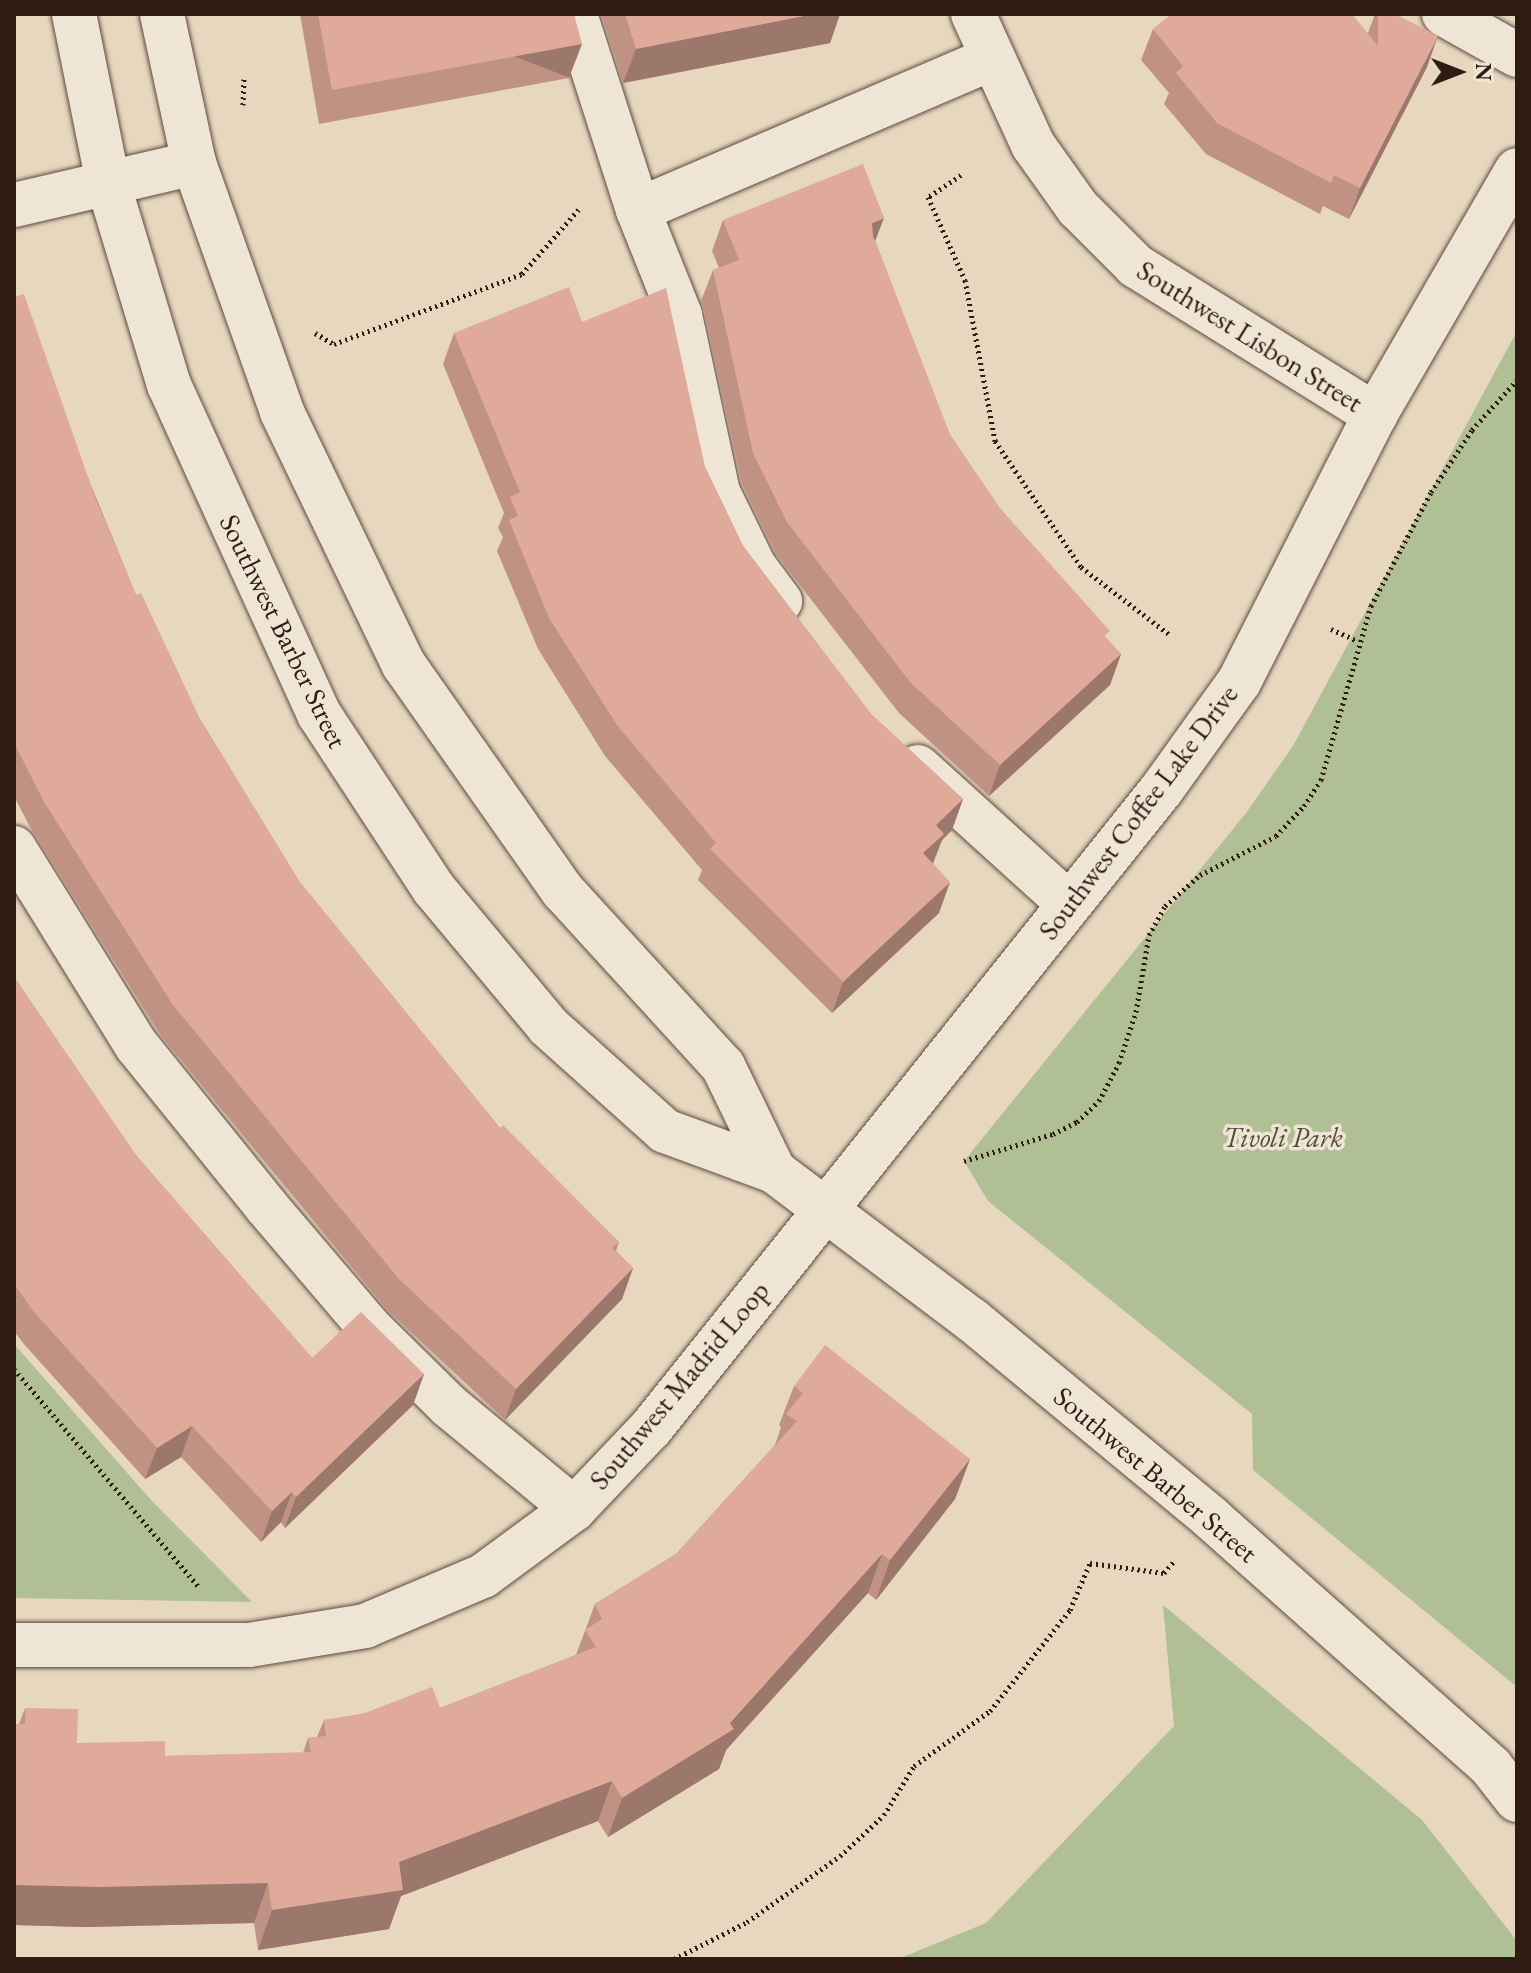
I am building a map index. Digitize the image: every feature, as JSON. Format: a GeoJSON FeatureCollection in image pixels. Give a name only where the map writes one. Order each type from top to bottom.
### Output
{"type":"FeatureCollection","features":[{"type":"Feature","properties":{"kind":"street","name":"Southwest Barber Street"},"geometry":{"type":"LineString","coordinates":[[74,14],[108,183],[169,385],[264,602],[319,714],[434,889],[548,1026],[665,1131],[774,1171],[972,1320],[1211,1518],[1491,1767],[1517,1800]]}},
{"type":"Feature","properties":{"kind":"street","name":"Southwest Barber Street"},"geometry":{"type":"LineString","coordinates":[[162,14],[194,163],[282,412],[404,665],[563,891],[723,1066],[774,1171]]}},
{"type":"Feature","properties":{"kind":"street"},"geometry":{"type":"LineString","coordinates":[[575,14],[638,210],[680,315],[718,492],[754,566],[808,638]]}},
{"type":"Feature","properties":{"kind":"street","name":"Southwest Lisbon Street"},"geometry":{"type":"LineString","coordinates":[[973,14],[990,59],[1033,145],[1078,208],[1136,266],[1375,415]]}},
{"type":"Feature","properties":{"kind":"street"},"geometry":{"type":"LineString","coordinates":[[1444,14],[1517,55]]}},
{"type":"Feature","properties":{"kind":"street"},"geometry":{"type":"LineString","coordinates":[[638,210],[990,59]]}},
{"type":"Feature","properties":{"kind":"street"},"geometry":{"type":"LineString","coordinates":[[14,205],[194,163]]}},
{"type":"Feature","properties":{"kind":"street","name":"Southwest Coffee Lake Drive"},"geometry":{"type":"LineString","coordinates":[[824,1209],[1069,904],[1239,682],[1375,415],[1517,170]]}},
{"type":"Feature","properties":{"kind":"street"},"geometry":{"type":"LineString","coordinates":[[891,741],[1069,904]]}},
{"type":"Feature","properties":{"kind":"street"},"geometry":{"type":"LineString","coordinates":[[14,848],[137,1046],[266,1206],[369,1327],[449,1406],[574,1509]]}},
{"type":"Feature","properties":{"kind":"street","name":"Southwest Madrid Loop"},"geometry":{"type":"LineString","coordinates":[[14,1645],[249,1645],[365,1626],[483,1576],[574,1509],[651,1428],[824,1209]]}},
{"type":"Feature","properties":{"kind":"path"},"geometry":{"type":"LineString","coordinates":[[243,121],[244,79]]}},
{"type":"Feature","properties":{"kind":"path"},"geometry":{"type":"LineString","coordinates":[[308,328],[334,344],[522,274],[562,223],[625,169]]}},
{"type":"Feature","properties":{"kind":"path"},"geometry":{"type":"LineString","coordinates":[[961,175],[928,197],[965,280],[995,441],[1081,567],[1170,635]]}},
{"type":"Feature","properties":{"kind":"path"},"geometry":{"type":"LineString","coordinates":[[964,1161],[1053,1134],[1077,1122],[1099,1101],[1119,1063],[1136,1012],[1149,935],[1165,906],[1200,875],[1276,836],[1304,806],[1328,758],[1358,641],[1431,492],[1472,430],[1517,380]]}},
{"type":"Feature","properties":{"kind":"path"},"geometry":{"type":"LineString","coordinates":[[1320,623],[1358,641]]}},
{"type":"Feature","properties":{"kind":"path"},"geometry":{"type":"LineString","coordinates":[[14,1369],[249,1645]]}},
{"type":"Feature","properties":{"kind":"path"},"geometry":{"type":"LineString","coordinates":[[674,1959],[747,1922],[840,1856],[884,1815],[914,1766],[990,1711],[1070,1610],[1090,1563],[1164,1573],[1211,1518]]}},
{"type":"Feature","properties":{"kind":"green space","name":"Tivoli Park"},"geometry":{"type":"Polygon","coordinates":[[[1517,331],[1517,1687],[1253,1470],[1252,1414],[988,1201],[964,1161],[1246,813],[1293,746],[1517,331]]]}},
{"type":"Feature","properties":{"kind":"green space"},"geometry":{"type":"Polygon","coordinates":[[[14,1344],[151,1500],[252,1602],[14,1598],[14,1344]]]}},
{"type":"Feature","properties":{"kind":"green space"},"geometry":{"type":"Polygon","coordinates":[[[1163,1605],[1422,1820],[1517,1941],[1517,1959],[898,1959],[986,1923],[1174,1726],[1163,1605]]]}},
{"type":"Feature","properties":{"kind":"building"},"geometry":{"type":"Polygon","coordinates":[[[318,14],[574,14],[582,44],[332,90],[318,14]]]}},
{"type":"Feature","properties":{"kind":"building"},"geometry":{"type":"Polygon","coordinates":[[[625,14],[814,14],[636,49],[625,14]]]}},
{"type":"Feature","properties":{"kind":"building"},"geometry":{"type":"Polygon","coordinates":[[[1171,14],[1352,14],[1378,46],[1378,14],[1395,14],[1438,36],[1360,188],[1334,175],[1331,183],[1217,123],[1176,73],[1183,66],[1153,29],[1171,14]]]}},
{"type":"Feature","properties":{"kind":"building"},"geometry":{"type":"Polygon","coordinates":[[[863,164],[884,218],[872,223],[873,236],[950,435],[999,507],[1110,631],[1104,636],[1121,654],[1000,765],[910,682],[787,522],[753,453],[713,270],[739,260],[723,220],[863,164]]]}},
{"type":"Feature","properties":{"kind":"building"},"geometry":{"type":"Polygon","coordinates":[[[569,287],[582,322],[666,288],[705,467],[743,546],[871,714],[963,799],[936,825],[944,834],[923,853],[950,882],[843,982],[710,849],[716,843],[617,725],[549,618],[509,520],[518,516],[510,497],[520,492],[454,333],[569,287]]]}},
{"type":"Feature","properties":{"kind":"building"},"geometry":{"type":"Polygon","coordinates":[[[24,294],[96,500],[136,595],[141,593],[200,719],[299,881],[500,1128],[503,1125],[619,1242],[612,1248],[633,1268],[516,1389],[399,1279],[173,1005],[44,802],[14,743],[14,297],[24,294]]]}},
{"type":"Feature","properties":{"kind":"building"},"geometry":{"type":"Polygon","coordinates":[[[14,977],[135,1154],[312,1358],[361,1312],[424,1374],[296,1497],[292,1492],[272,1511],[192,1426],[157,1448],[34,1312],[14,1284],[14,977]]]}},
{"type":"Feature","properties":{"kind":"building"},"geometry":{"type":"Polygon","coordinates":[[[825,1345],[970,1459],[890,1560],[882,1554],[730,1723],[734,1729],[622,1798],[612,1781],[399,1862],[403,1890],[272,1910],[268,1883],[100,1887],[14,1885],[14,1724],[25,1724],[25,1708],[78,1709],[77,1743],[165,1741],[165,1756],[311,1752],[308,1738],[326,1736],[324,1720],[365,1713],[432,1687],[440,1708],[596,1647],[585,1630],[602,1619],[595,1604],[676,1554],[797,1421],[786,1414],[803,1393],[794,1386],[825,1345]]]}}]}
